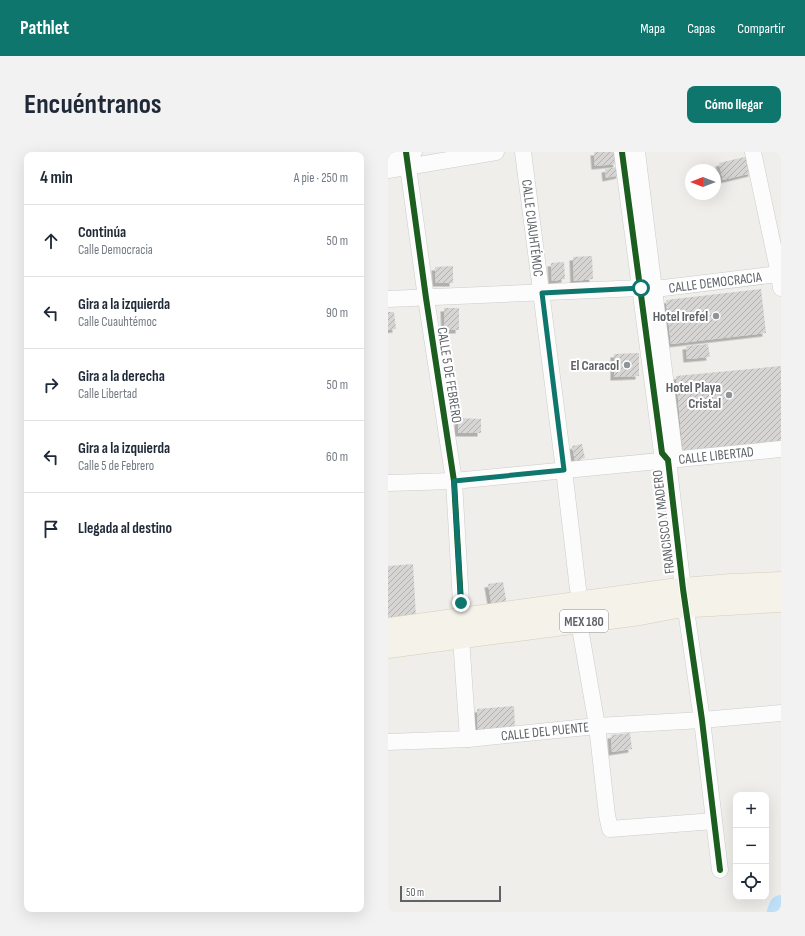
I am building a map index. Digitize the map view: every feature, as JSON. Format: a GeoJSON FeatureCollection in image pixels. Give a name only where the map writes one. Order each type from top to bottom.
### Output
{"type":"FeatureCollection","features":[{"type":"Feature","properties":{"kind":"main road","name":"MEX 180"},"geometry":{"type":"LineString","coordinates":[[398,637],[461,638],[640,614],[677,607],[684,598],[731,584],[781,583]]}},
{"type":"Feature","properties":{"kind":"main road","name":"MEX 180"},"geometry":{"type":"LineString","coordinates":[[398,637],[649,593],[684,598],[781,601]]}},
{"type":"Feature","properties":{"kind":"street"},"geometry":{"type":"LineString","coordinates":[[388,156],[496,152]]}},
{"type":"Feature","properties":{"kind":"street","name":"CALLE CUAUHTÉMOC"},"geometry":{"type":"LineString","coordinates":[[523,152],[542,293],[578,590]]}},
{"type":"Feature","properties":{"kind":"street","name":"FRANCISCO Y MADERO"},"geometry":{"type":"LineString","coordinates":[[622,152],[648,289]]}},
{"type":"Feature","properties":{"kind":"street","name":"FRANCISCO Y MADERO"},"geometry":{"type":"LineString","coordinates":[[637,152],[662,453],[668,460],[684,598],[702,720],[720,870]]}},
{"type":"Feature","properties":{"kind":"street"},"geometry":{"type":"LineString","coordinates":[[753,152],[780,281]]}},
{"type":"Feature","properties":{"kind":"street"},"geometry":{"type":"LineString","coordinates":[[388,170],[409,156]]}},
{"type":"Feature","properties":{"kind":"street","name":"CALLE 5 DE FEBRERO"},"geometry":{"type":"LineString","coordinates":[[409,156],[426,298],[454,481],[461,603]]}},
{"type":"Feature","properties":{"kind":"street","name":"CALLE DEMOCRACIA"},"geometry":{"type":"LineString","coordinates":[[388,299],[648,289],[780,281]]}},
{"type":"Feature","properties":{"kind":"street","name":"CALLE LIBERTAD"},"geometry":{"type":"LineString","coordinates":[[388,483],[454,481],[781,449]]}},
{"type":"Feature","properties":{"kind":"street"},"geometry":{"type":"LineString","coordinates":[[579,622],[597,726],[610,829],[714,821]]}},
{"type":"Feature","properties":{"kind":"street"},"geometry":{"type":"LineString","coordinates":[[461,638],[468,739]]}},
{"type":"Feature","properties":{"kind":"street","name":"CALLE DEL PUENTE"},"geometry":{"type":"LineString","coordinates":[[388,742],[468,739],[597,726],[702,720],[781,712]]}},
{"type":"Feature","properties":{"kind":"building"},"geometry":{"type":"Polygon","coordinates":[[[594,152],[615,152],[617,164],[595,166],[594,152]]]}},
{"type":"Feature","properties":{"kind":"building"},"geometry":{"type":"Polygon","coordinates":[[[749,156],[752,173],[723,180],[721,164],[719,163],[749,156]]]}},
{"type":"Feature","properties":{"kind":"building"},"geometry":{"type":"Polygon","coordinates":[[[618,167],[620,175],[606,178],[605,169],[618,167]]]}},
{"type":"Feature","properties":{"kind":"building"},"geometry":{"type":"Polygon","coordinates":[[[592,256],[593,279],[574,281],[573,257],[592,256]]]}},
{"type":"Feature","properties":{"kind":"building"},"geometry":{"type":"Polygon","coordinates":[[[564,262],[565,279],[552,281],[551,263],[564,262]]]}},
{"type":"Feature","properties":{"kind":"building"},"geometry":{"type":"Polygon","coordinates":[[[453,266],[453,283],[436,283],[435,267],[453,266]]]}},
{"type":"Feature","properties":{"kind":"building","name":"Hotel Irefel"},"geometry":{"type":"Polygon","coordinates":[[[761,289],[766,333],[671,344],[666,300],[761,289]]]}},
{"type":"Feature","properties":{"kind":"building"},"geometry":{"type":"Polygon","coordinates":[[[444,308],[459,308],[459,330],[445,330],[444,308]]]}},
{"type":"Feature","properties":{"kind":"building"},"geometry":{"type":"Polygon","coordinates":[[[388,312],[394,312],[396,329],[388,330],[388,312]]]}},
{"type":"Feature","properties":{"kind":"building"},"geometry":{"type":"Polygon","coordinates":[[[708,344],[710,357],[687,359],[686,346],[708,344]]]}},
{"type":"Feature","properties":{"kind":"building","name":"El Caracol"},"geometry":{"type":"Polygon","coordinates":[[[639,353],[639,376],[614,377],[614,354],[639,353]]]}},
{"type":"Feature","properties":{"kind":"building","name":"Hotel Playa Cristal"},"geometry":{"type":"Polygon","coordinates":[[[781,366],[781,445],[683,454],[676,376],[781,366]]]}},
{"type":"Feature","properties":{"kind":"building"},"geometry":{"type":"Polygon","coordinates":[[[458,418],[481,419],[481,433],[458,433],[458,418]]]}},
{"type":"Feature","properties":{"kind":"building"},"geometry":{"type":"Polygon","coordinates":[[[582,444],[585,458],[575,461],[572,446],[582,444]]]}},
{"type":"Feature","properties":{"kind":"building"},"geometry":{"type":"Polygon","coordinates":[[[413,564],[416,617],[388,618],[388,566],[413,564]]]}},
{"type":"Feature","properties":{"kind":"building"},"geometry":{"type":"Polygon","coordinates":[[[503,582],[507,605],[492,607],[488,584],[503,582]]]}},
{"type":"Feature","properties":{"kind":"building"},"geometry":{"type":"Polygon","coordinates":[[[514,706],[515,728],[478,730],[477,709],[514,706]]]}},
{"type":"Feature","properties":{"kind":"building"},"geometry":{"type":"Polygon","coordinates":[[[630,733],[632,749],[612,752],[611,735],[630,733]]]}},
{"type":"Feature","properties":{"kind":"waterway"},"geometry":{"type":"LineString","coordinates":[[779,912],[781,907]]}},
{"type":"Feature","properties":{"kind":"cycle path"},"geometry":{"type":"LineString","coordinates":[[406,152],[426,298],[454,481],[461,603]]}},
{"type":"Feature","properties":{"kind":"cycle path"},"geometry":{"type":"LineString","coordinates":[[622,152],[662,453],[668,460],[683,589],[702,720],[720,870]]}},
{"type":"Feature","properties":{"kind":"place","name":"Hotel Irefel"},"geometry":{"type":"Point","coordinates":[716,316]}},
{"type":"Feature","properties":{"kind":"place","name":"El Caracol"},"geometry":{"type":"Point","coordinates":[627,365]}},
{"type":"Feature","properties":{"kind":"place","name":"Hotel Playa Cristal"},"geometry":{"type":"Point","coordinates":[729,395]}},
{"type":"Feature","properties":{"kind":"route"},"geometry":{"type":"LineString","coordinates":[[461,603],[454,481],[564,470],[542,293],[641,288]]}}]}
